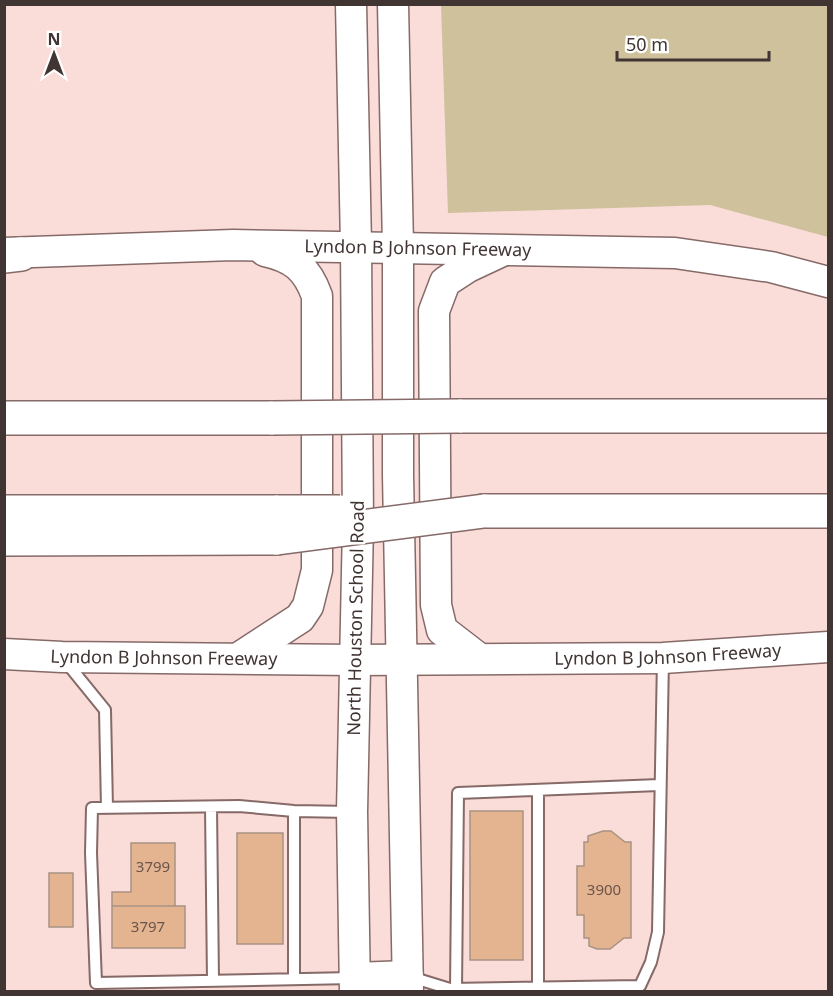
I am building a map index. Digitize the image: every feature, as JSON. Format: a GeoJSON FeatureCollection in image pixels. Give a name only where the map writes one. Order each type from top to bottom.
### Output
{"type":"FeatureCollection","features":[{"type":"Feature","properties":{"kind":"highway"},"geometry":{"type":"LineString","coordinates":[[537,417],[828,400]]}},
{"type":"Feature","properties":{"kind":"highway"},"geometry":{"type":"LineString","coordinates":[[4,418],[828,416]]}},
{"type":"Feature","properties":{"kind":"highway"},"geometry":{"type":"LineString","coordinates":[[4,538],[278,525],[484,511],[828,511]]}},
{"type":"Feature","properties":{"kind":"highway"},"geometry":{"type":"LineString","coordinates":[[4,512],[278,525]]}},
{"type":"Feature","properties":{"kind":"main road","name":"North Houston School Road"},"geometry":{"type":"LineString","coordinates":[[351,4],[358,525],[352,812],[354,985]]}},
{"type":"Feature","properties":{"kind":"main road"},"geometry":{"type":"LineString","coordinates":[[354,985],[408,984],[393,4]]}},
{"type":"Feature","properties":{"kind":"main road","name":"Lyndon B Johnson Freeway"},"geometry":{"type":"LineString","coordinates":[[10,254],[233,245],[356,245],[675,253],[771,267],[828,282]]}},
{"type":"Feature","properties":{"kind":"main road"},"geometry":{"type":"LineString","coordinates":[[233,245],[283,255],[299,265],[311,279],[316,296],[317,570],[308,606],[300,618],[240,657]]}},
{"type":"Feature","properties":{"kind":"main road"},"geometry":{"type":"LineString","coordinates":[[477,657],[442,630],[436,605],[434,311],[445,282],[468,267],[506,249]]}},
{"type":"Feature","properties":{"kind":"main road","name":"Lyndon B Johnson Freeway"},"geometry":{"type":"LineString","coordinates":[[4,654],[62,657],[240,657],[355,660],[477,657],[663,658],[828,647]]}},
{"type":"Feature","properties":{"kind":"lane"},"geometry":{"type":"LineString","coordinates":[[62,657],[105,710],[107,808]]}},
{"type":"Feature","properties":{"kind":"lane"},"geometry":{"type":"LineString","coordinates":[[408,984],[456,989],[640,986],[651,962],[658,932],[663,658]]}},
{"type":"Feature","properties":{"kind":"lane"},"geometry":{"type":"LineString","coordinates":[[456,989],[458,793],[659,785]]}},
{"type":"Feature","properties":{"kind":"lane"},"geometry":{"type":"LineString","coordinates":[[538,790],[538,988]]}},
{"type":"Feature","properties":{"kind":"lane"},"geometry":{"type":"LineString","coordinates":[[211,807],[213,981]]}},
{"type":"Feature","properties":{"kind":"lane"},"geometry":{"type":"LineString","coordinates":[[352,812],[211,807],[92,808],[91,853],[96,983],[294,979],[354,985]]}},
{"type":"Feature","properties":{"kind":"lane"},"geometry":{"type":"LineString","coordinates":[[294,811],[294,979]]}},
{"type":"Feature","properties":{"kind":"shaded area"},"geometry":{"type":"Polygon","coordinates":[[[441,5],[828,5],[828,237],[710,205],[448,213],[441,5]]]}},
{"type":"Feature","properties":{"kind":"building"},"geometry":{"type":"Polygon","coordinates":[[[470,811],[523,811],[523,960],[470,960],[470,811]]]}},
{"type":"Feature","properties":{"kind":"building"},"geometry":{"type":"Polygon","coordinates":[[[611,831],[625,842],[631,842],[631,938],[624,938],[610,949],[597,949],[589,946],[589,938],[584,938],[584,915],[577,915],[577,866],[584,866],[584,842],[588,842],[588,836],[611,831]]]}},
{"type":"Feature","properties":{"kind":"building"},"geometry":{"type":"Polygon","coordinates":[[[237,833],[283,833],[283,944],[237,944],[237,833]]]}},
{"type":"Feature","properties":{"kind":"building"},"geometry":{"type":"Polygon","coordinates":[[[131,843],[175,843],[175,906],[112,906],[112,892],[131,892],[131,843]]]}},
{"type":"Feature","properties":{"kind":"building"},"geometry":{"type":"Polygon","coordinates":[[[49,873],[73,873],[73,927],[49,927],[49,873]]]}},
{"type":"Feature","properties":{"kind":"building"},"geometry":{"type":"Polygon","coordinates":[[[112,906],[185,906],[185,948],[112,948],[112,906]]]}}]}
